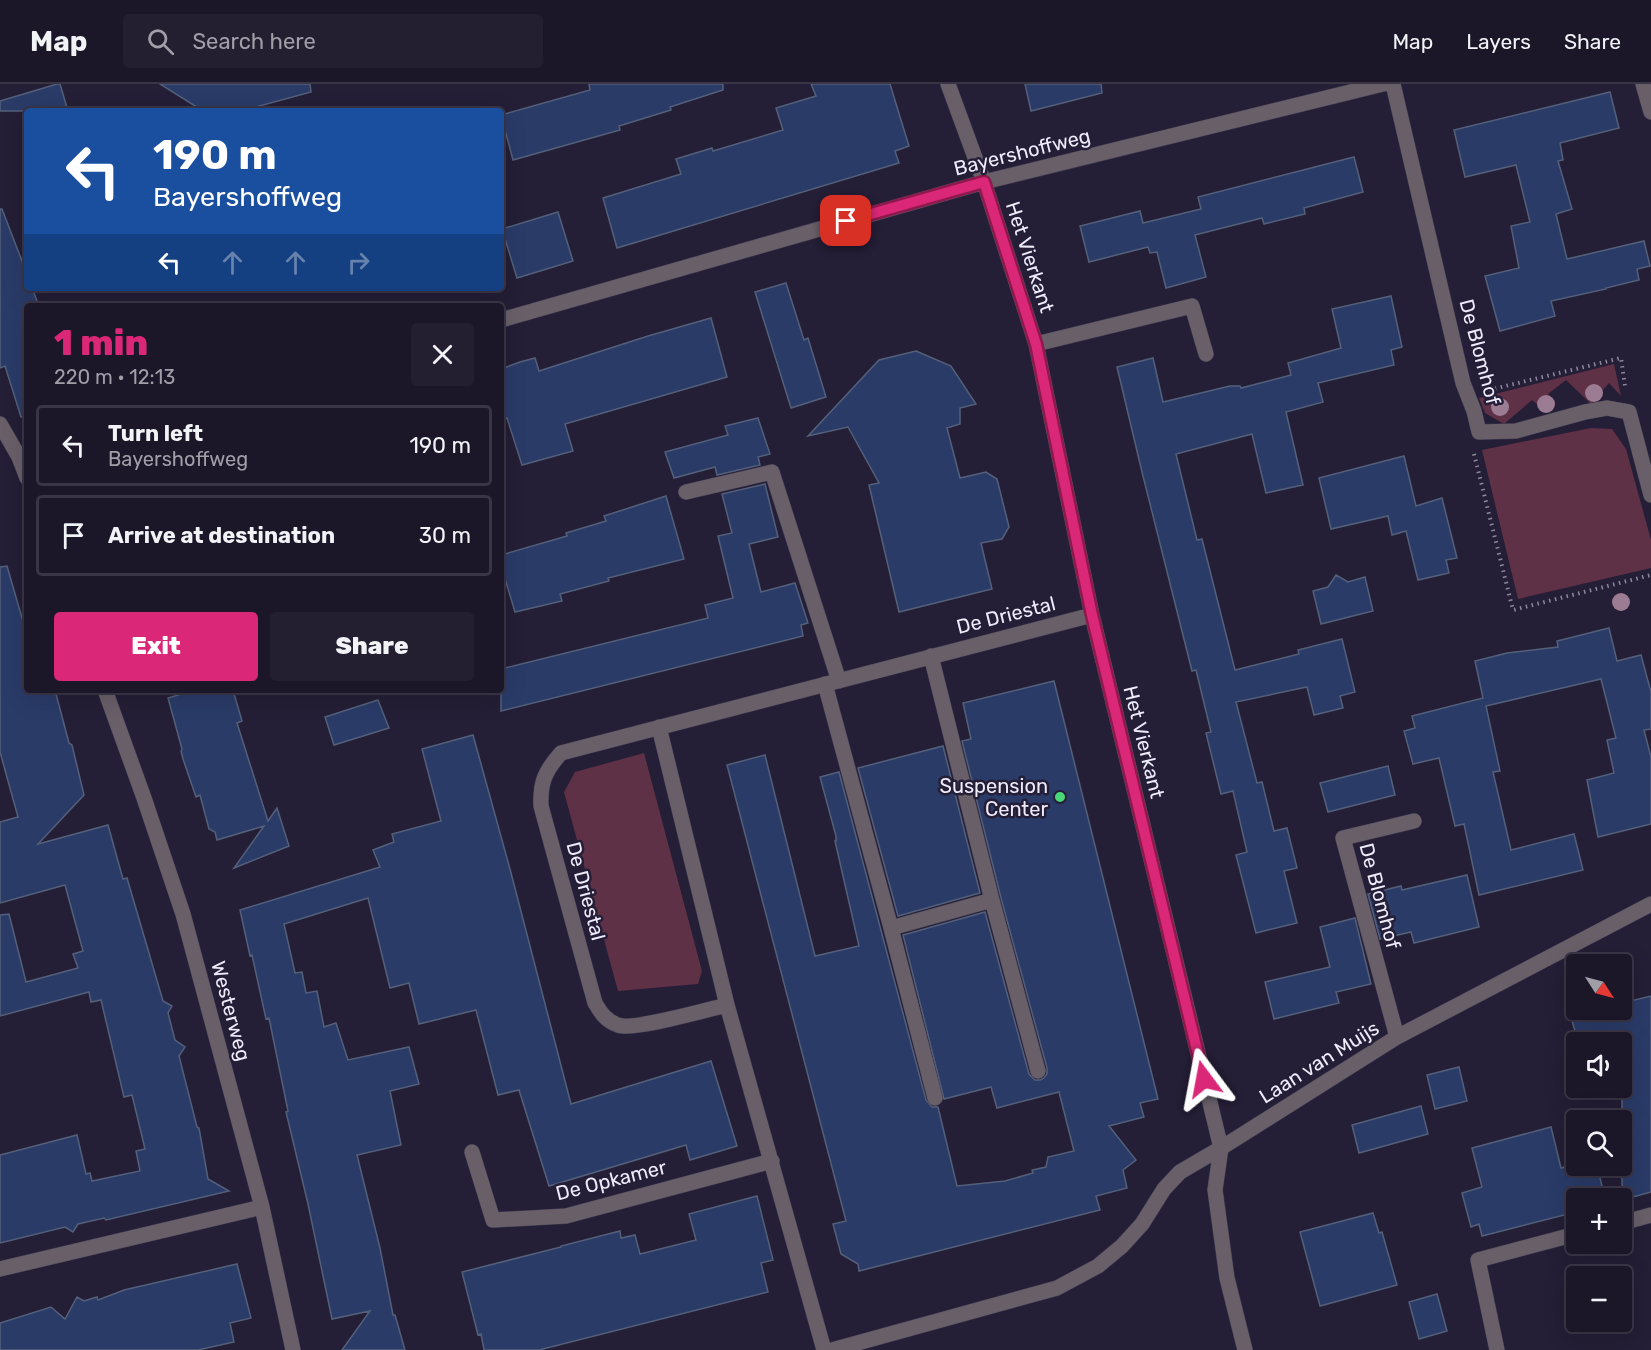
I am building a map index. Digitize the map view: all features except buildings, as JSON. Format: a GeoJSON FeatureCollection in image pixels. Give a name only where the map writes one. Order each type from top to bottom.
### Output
{"type":"FeatureCollection","features":[{"type":"Feature","properties":{"kind":"street","name":"Het Vierkant"},"geometry":{"type":"LineString","coordinates":[[948,84],[984,182],[1036,344],[1092,615],[1221,1148]]}},
{"type":"Feature","properties":{"kind":"street","name":"Bayershoffweg"},"geometry":{"type":"LineString","coordinates":[[504,319],[984,182],[1383,84]]}},
{"type":"Feature","properties":{"kind":"street","name":"De Blomhof"},"geometry":{"type":"LineString","coordinates":[[1393,84],[1463,383],[1479,432],[1516,431],[1607,408],[1629,412]]}},
{"type":"Feature","properties":{"kind":"street"},"geometry":{"type":"LineString","coordinates":[[1643,84],[1651,112]]}},
{"type":"Feature","properties":{"kind":"street","name":"Het Vierkant"},"geometry":{"type":"LineString","coordinates":[[1036,344],[1192,306],[1206,354]]}},
{"type":"Feature","properties":{"kind":"street"},"geometry":{"type":"LineString","coordinates":[[1629,412],[1651,495]]}},
{"type":"Feature","properties":{"kind":"street"},"geometry":{"type":"LineString","coordinates":[[0,424],[23,456]]}},
{"type":"Feature","properties":{"kind":"street"},"geometry":{"type":"LineString","coordinates":[[686,492],[772,472],[832,682],[891,928],[935,1098]]}},
{"type":"Feature","properties":{"kind":"street","name":"De Driestal"},"geometry":{"type":"LineString","coordinates":[[727,1005],[643,1025],[620,1026],[604,1017],[595,1003],[541,806],[541,788],[550,765],[561,753],[1092,615]]}},
{"type":"Feature","properties":{"kind":"street"},"geometry":{"type":"LineString","coordinates":[[931,656],[992,900],[1038,1071]]}},
{"type":"Feature","properties":{"kind":"street","name":"Westerweg"},"geometry":{"type":"LineString","coordinates":[[106,693],[183,914],[262,1207],[292,1350]]}},
{"type":"Feature","properties":{"kind":"street"},"geometry":{"type":"LineString","coordinates":[[659,727],[727,1005],[824,1350]]}},
{"type":"Feature","properties":{"kind":"street","name":"De Blomhof"},"geometry":{"type":"LineString","coordinates":[[1397,1037],[1343,838],[1414,821]]}},
{"type":"Feature","properties":{"kind":"street"},"geometry":{"type":"LineString","coordinates":[[891,928],[992,900]]}},
{"type":"Feature","properties":{"kind":"street","name":"Laan van Muijs"},"geometry":{"type":"LineString","coordinates":[[832,1350],[1057,1288],[1098,1266],[1122,1246],[1142,1224],[1164,1189],[1180,1172],[1397,1037],[1651,904]]}},
{"type":"Feature","properties":{"kind":"street"},"geometry":{"type":"LineString","coordinates":[[1221,1148],[1215,1190],[1227,1278],[1245,1350]]}},
{"type":"Feature","properties":{"kind":"street","name":"De Opkamer"},"geometry":{"type":"LineString","coordinates":[[472,1152],[493,1221],[566,1216],[772,1161]]}},
{"type":"Feature","properties":{"kind":"street"},"geometry":{"type":"LineString","coordinates":[[0,1269],[262,1207]]}},
{"type":"Feature","properties":{"kind":"street"},"geometry":{"type":"LineString","coordinates":[[1632,1220],[1651,1215]]}},
{"type":"Feature","properties":{"kind":"street"},"geometry":{"type":"LineString","coordinates":[[1497,1350],[1478,1260],[1566,1237]]}},
{"type":"Feature","properties":{"kind":"path"},"geometry":{"type":"LineString","coordinates":[[1468,396],[1621,358],[1629,412]]}},
{"type":"Feature","properties":{"kind":"path"},"geometry":{"type":"LineString","coordinates":[[1479,432],[1472,447],[1513,610],[1651,575]]}},
{"type":"Feature","properties":{"kind":"shaded area"},"geometry":{"type":"Polygon","coordinates":[[[1614,364],[1621,396],[1609,383],[1591,404],[1566,380],[1548,394],[1555,403],[1548,413],[1532,400],[1504,424],[1485,413],[1479,398],[1614,364]]]}},
{"type":"Feature","properties":{"kind":"shaded area"},"geometry":{"type":"Polygon","coordinates":[[[1591,428],[1612,429],[1626,449],[1651,540],[1651,568],[1518,599],[1482,450],[1591,428]]]}},
{"type":"Feature","properties":{"kind":"shaded area"},"geometry":{"type":"Polygon","coordinates":[[[644,753],[702,971],[698,984],[618,991],[564,792],[575,772],[644,753]]]}},
{"type":"Feature","properties":{"kind":"place","name":"Suspension Center"},"geometry":{"type":"Point","coordinates":[1060,797]}},
{"type":"Feature","properties":{"kind":"route"},"geometry":{"type":"LineString","coordinates":[[846,221],[984,182],[1036,344],[1092,615],[1204,1079]]}}]}
